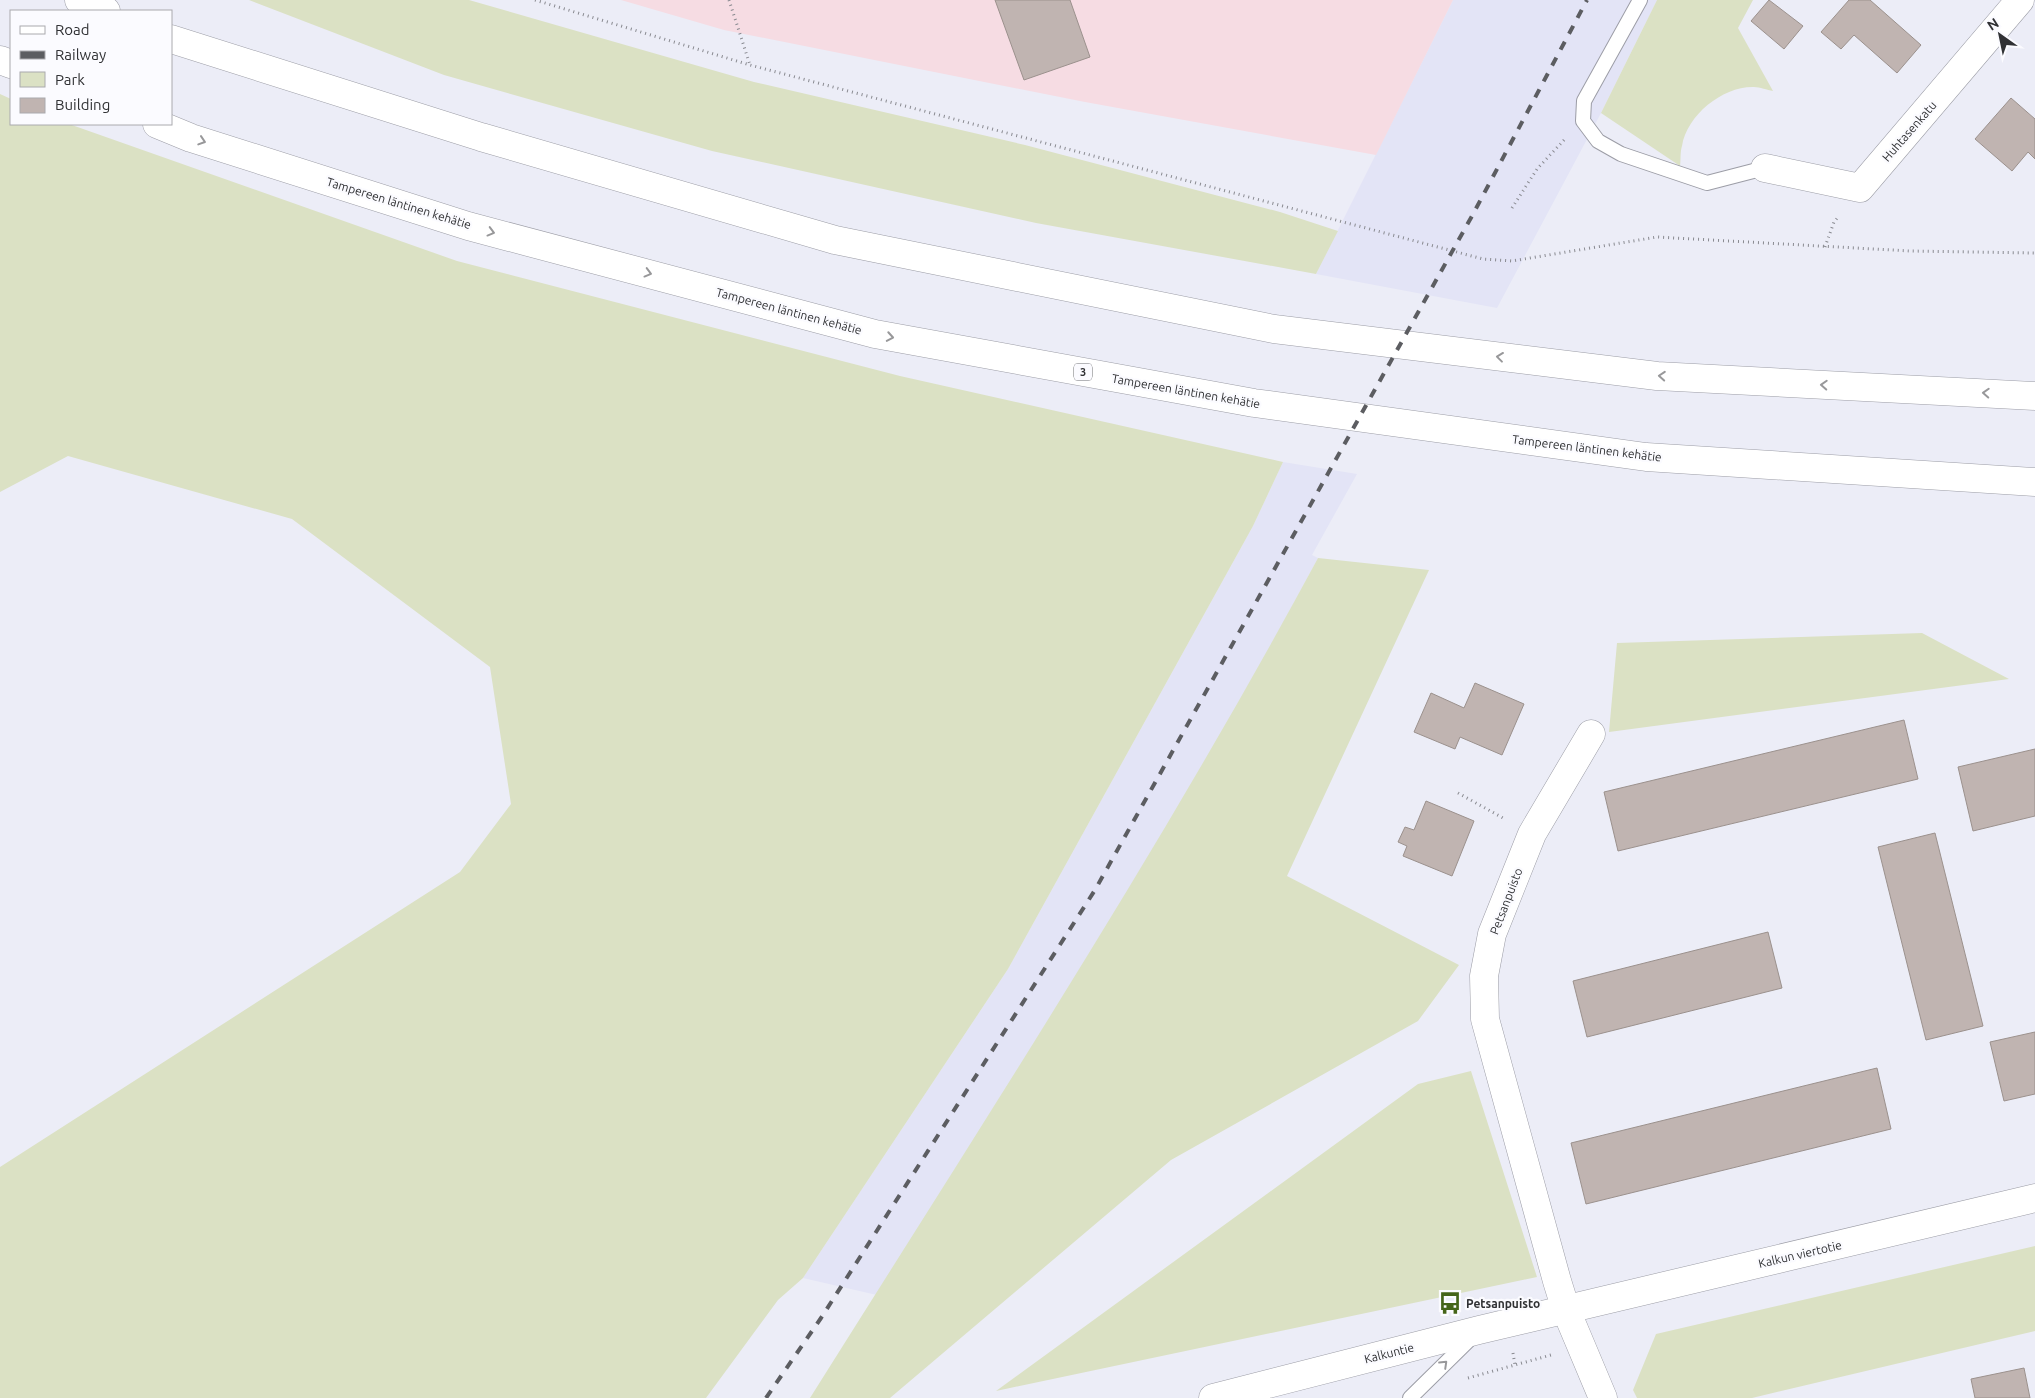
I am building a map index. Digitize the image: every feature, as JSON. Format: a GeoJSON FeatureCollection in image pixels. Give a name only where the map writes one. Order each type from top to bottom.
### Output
{"type":"FeatureCollection","features":[{"type":"Feature","properties":{"kind":"main road"},"geometry":{"type":"LineString","coordinates":[[79,0],[104,10]]}},
{"type":"Feature","properties":{"kind":"main road","name":"Huhtasenkatu"},"geometry":{"type":"LineString","coordinates":[[1765,168],[1860,188],[2020,0]]}},
{"type":"Feature","properties":{"kind":"main road"},"geometry":{"type":"LineString","coordinates":[[172,38],[471,134],[835,240],[1274,329],[1657,376],[2035,396]]}},
{"type":"Feature","properties":{"kind":"main road","name":"Tampereen läntinen kehätie"},"geometry":{"type":"LineString","coordinates":[[159,125],[191,138],[468,226],[885,336],[1254,403],[1646,457],[2035,482]]}},
{"type":"Feature","properties":{"kind":"main road","name":"Petsanpuisto"},"geometry":{"type":"LineString","coordinates":[[1591,734],[1532,834],[1492,934],[1484,976],[1485,1019],[1566,1310],[1602,1398]]}},
{"type":"Feature","properties":{"kind":"main road","name":"Kalkun viertotie"},"geometry":{"type":"LineString","coordinates":[[1566,1310],[2035,1198]]}},
{"type":"Feature","properties":{"kind":"main road","name":"Kalkuntie"},"geometry":{"type":"LineString","coordinates":[[1213,1398],[1479,1330],[1566,1310]]}},
{"type":"Feature","properties":{"kind":"lane"},"geometry":{"type":"LineString","coordinates":[[1640,0],[1584,101],[1583,121],[1598,141],[1621,154],[1707,183],[1765,168]]}},
{"type":"Feature","properties":{"kind":"lane"},"geometry":{"type":"LineString","coordinates":[[1410,1398],[1479,1330]]}},
{"type":"Feature","properties":{"kind":"path"},"geometry":{"type":"LineString","coordinates":[[535,0],[750,65],[1483,259],[1512,261],[1657,237],[1910,251],[2035,253]]}},
{"type":"Feature","properties":{"kind":"path"},"geometry":{"type":"LineString","coordinates":[[729,0],[750,65]]}},
{"type":"Feature","properties":{"kind":"path"},"geometry":{"type":"LineString","coordinates":[[1512,208],[1537,169],[1583,121]]}},
{"type":"Feature","properties":{"kind":"path"},"geometry":{"type":"LineString","coordinates":[[1458,794],[1532,834]]}},
{"type":"Feature","properties":{"kind":"path"},"geometry":{"type":"LineString","coordinates":[[1464,1379],[1581,1347]]}},
{"type":"Feature","properties":{"kind":"shaded area"},"geometry":{"type":"Polygon","coordinates":[[[621,0],[1453,0],[1376,155],[1085,102],[724,30],[621,0]]]}},
{"type":"Feature","properties":{"kind":"shaded area"},"geometry":{"type":"Polygon","coordinates":[[[1453,0],[1657,0],[1601,113],[1497,308],[1316,274],[1453,0]]]}},
{"type":"Feature","properties":{"kind":"shaded area"},"geometry":{"type":"Polygon","coordinates":[[[1283,462],[1357,474],[1312,555],[1318,558],[1259,668],[942,1310],[803,1278],[1008,969],[1253,526],[1283,462]]]}},
{"type":"Feature","properties":{"kind":"green space"},"geometry":{"type":"Polygon","coordinates":[[[249,0],[469,0],[754,82],[1025,145],[1280,212],[1338,231],[1316,274],[1036,223],[712,151],[444,75],[249,0]]]}},
{"type":"Feature","properties":{"kind":"green space"},"geometry":{"type":"Polygon","coordinates":[[[1657,0],[1753,0],[1738,28],[1773,91],[1756,87],[1742,88],[1730,91],[1708,104],[1699,113],[1685,135],[1681,148],[1680,166],[1601,113],[1657,0]]]}},
{"type":"Feature","properties":{"kind":"green space"},"geometry":{"type":"Polygon","coordinates":[[[0,94],[10,99],[10,125],[72,125],[457,261],[900,376],[1283,462],[1253,526],[1008,969],[803,1278],[778,1300],[706,1398],[0,1398],[0,1167],[460,872],[511,804],[490,667],[292,519],[68,456],[0,492],[0,94]]]}},
{"type":"Feature","properties":{"kind":"green space"},"geometry":{"type":"Polygon","coordinates":[[[1318,558],[1429,570],[1287,876],[1459,965],[1418,1021],[1171,1160],[890,1398],[810,1398],[1135,877],[1198,772],[1318,558]]]}},
{"type":"Feature","properties":{"kind":"green space"},"geometry":{"type":"Polygon","coordinates":[[[1922,633],[2009,679],[1609,732],[1617,643],[1922,633]]]}},
{"type":"Feature","properties":{"kind":"green space"},"geometry":{"type":"Polygon","coordinates":[[[1471,1071],[1537,1277],[996,1391],[1418,1084],[1471,1071]]]}},
{"type":"Feature","properties":{"kind":"green space"},"geometry":{"type":"Polygon","coordinates":[[[2035,1246],[2035,1331],[1752,1398],[1637,1398],[1633,1390],[1656,1334],[2035,1246]]]}},
{"type":"Feature","properties":{"kind":"building"},"geometry":{"type":"Polygon","coordinates":[[[995,0],[1070,0],[1090,57],[1024,80],[995,0]]]}},
{"type":"Feature","properties":{"kind":"building"},"geometry":{"type":"Polygon","coordinates":[[[1769,0],[1803,26],[1784,49],[1751,21],[1769,0]]]}},
{"type":"Feature","properties":{"kind":"building"},"geometry":{"type":"Polygon","coordinates":[[[1849,0],[1870,0],[1921,45],[1897,73],[1854,35],[1841,49],[1821,32],[1849,0]]]}},
{"type":"Feature","properties":{"kind":"building"},"geometry":{"type":"Polygon","coordinates":[[[2011,98],[2035,119],[2035,159],[2028,152],[2012,171],[1975,139],[2011,98]]]}},
{"type":"Feature","properties":{"kind":"building"},"geometry":{"type":"Polygon","coordinates":[[[1475,683],[1524,704],[1502,755],[1460,737],[1455,749],[1414,732],[1431,693],[1464,708],[1475,683]]]}},
{"type":"Feature","properties":{"kind":"building"},"geometry":{"type":"Polygon","coordinates":[[[1904,720],[1918,779],[1618,851],[1604,792],[1904,720]]]}},
{"type":"Feature","properties":{"kind":"building"},"geometry":{"type":"Polygon","coordinates":[[[2035,749],[2035,816],[1973,831],[1958,767],[2035,749]]]}},
{"type":"Feature","properties":{"kind":"building"},"geometry":{"type":"Polygon","coordinates":[[[1426,801],[1474,821],[1452,876],[1403,856],[1407,846],[1398,842],[1405,827],[1414,830],[1426,801]]]}},
{"type":"Feature","properties":{"kind":"building"},"geometry":{"type":"Polygon","coordinates":[[[1935,833],[1983,1026],[1926,1040],[1878,847],[1935,833]]]}},
{"type":"Feature","properties":{"kind":"building"},"geometry":{"type":"Polygon","coordinates":[[[1768,932],[1782,988],[1587,1037],[1573,981],[1768,932]]]}},
{"type":"Feature","properties":{"kind":"building"},"geometry":{"type":"Polygon","coordinates":[[[2035,1032],[2035,1094],[2004,1101],[1990,1042],[2035,1032]]]}},
{"type":"Feature","properties":{"kind":"building"},"geometry":{"type":"Polygon","coordinates":[[[1877,1068],[1891,1129],[1586,1204],[1571,1143],[1877,1068]]]}},
{"type":"Feature","properties":{"kind":"building"},"geometry":{"type":"Polygon","coordinates":[[[2024,1368],[2030,1398],[1975,1398],[1971,1379],[2024,1368]]]}},
{"type":"Feature","properties":{"kind":"railway"},"geometry":{"type":"LineString","coordinates":[[766,1398],[821,1318],[1095,890],[1472,216],[1587,0]]}},
{"type":"Feature","properties":{"kind":"place","name":"Petsanpuisto"},"geometry":{"type":"Point","coordinates":[1450,1303]}}]}
